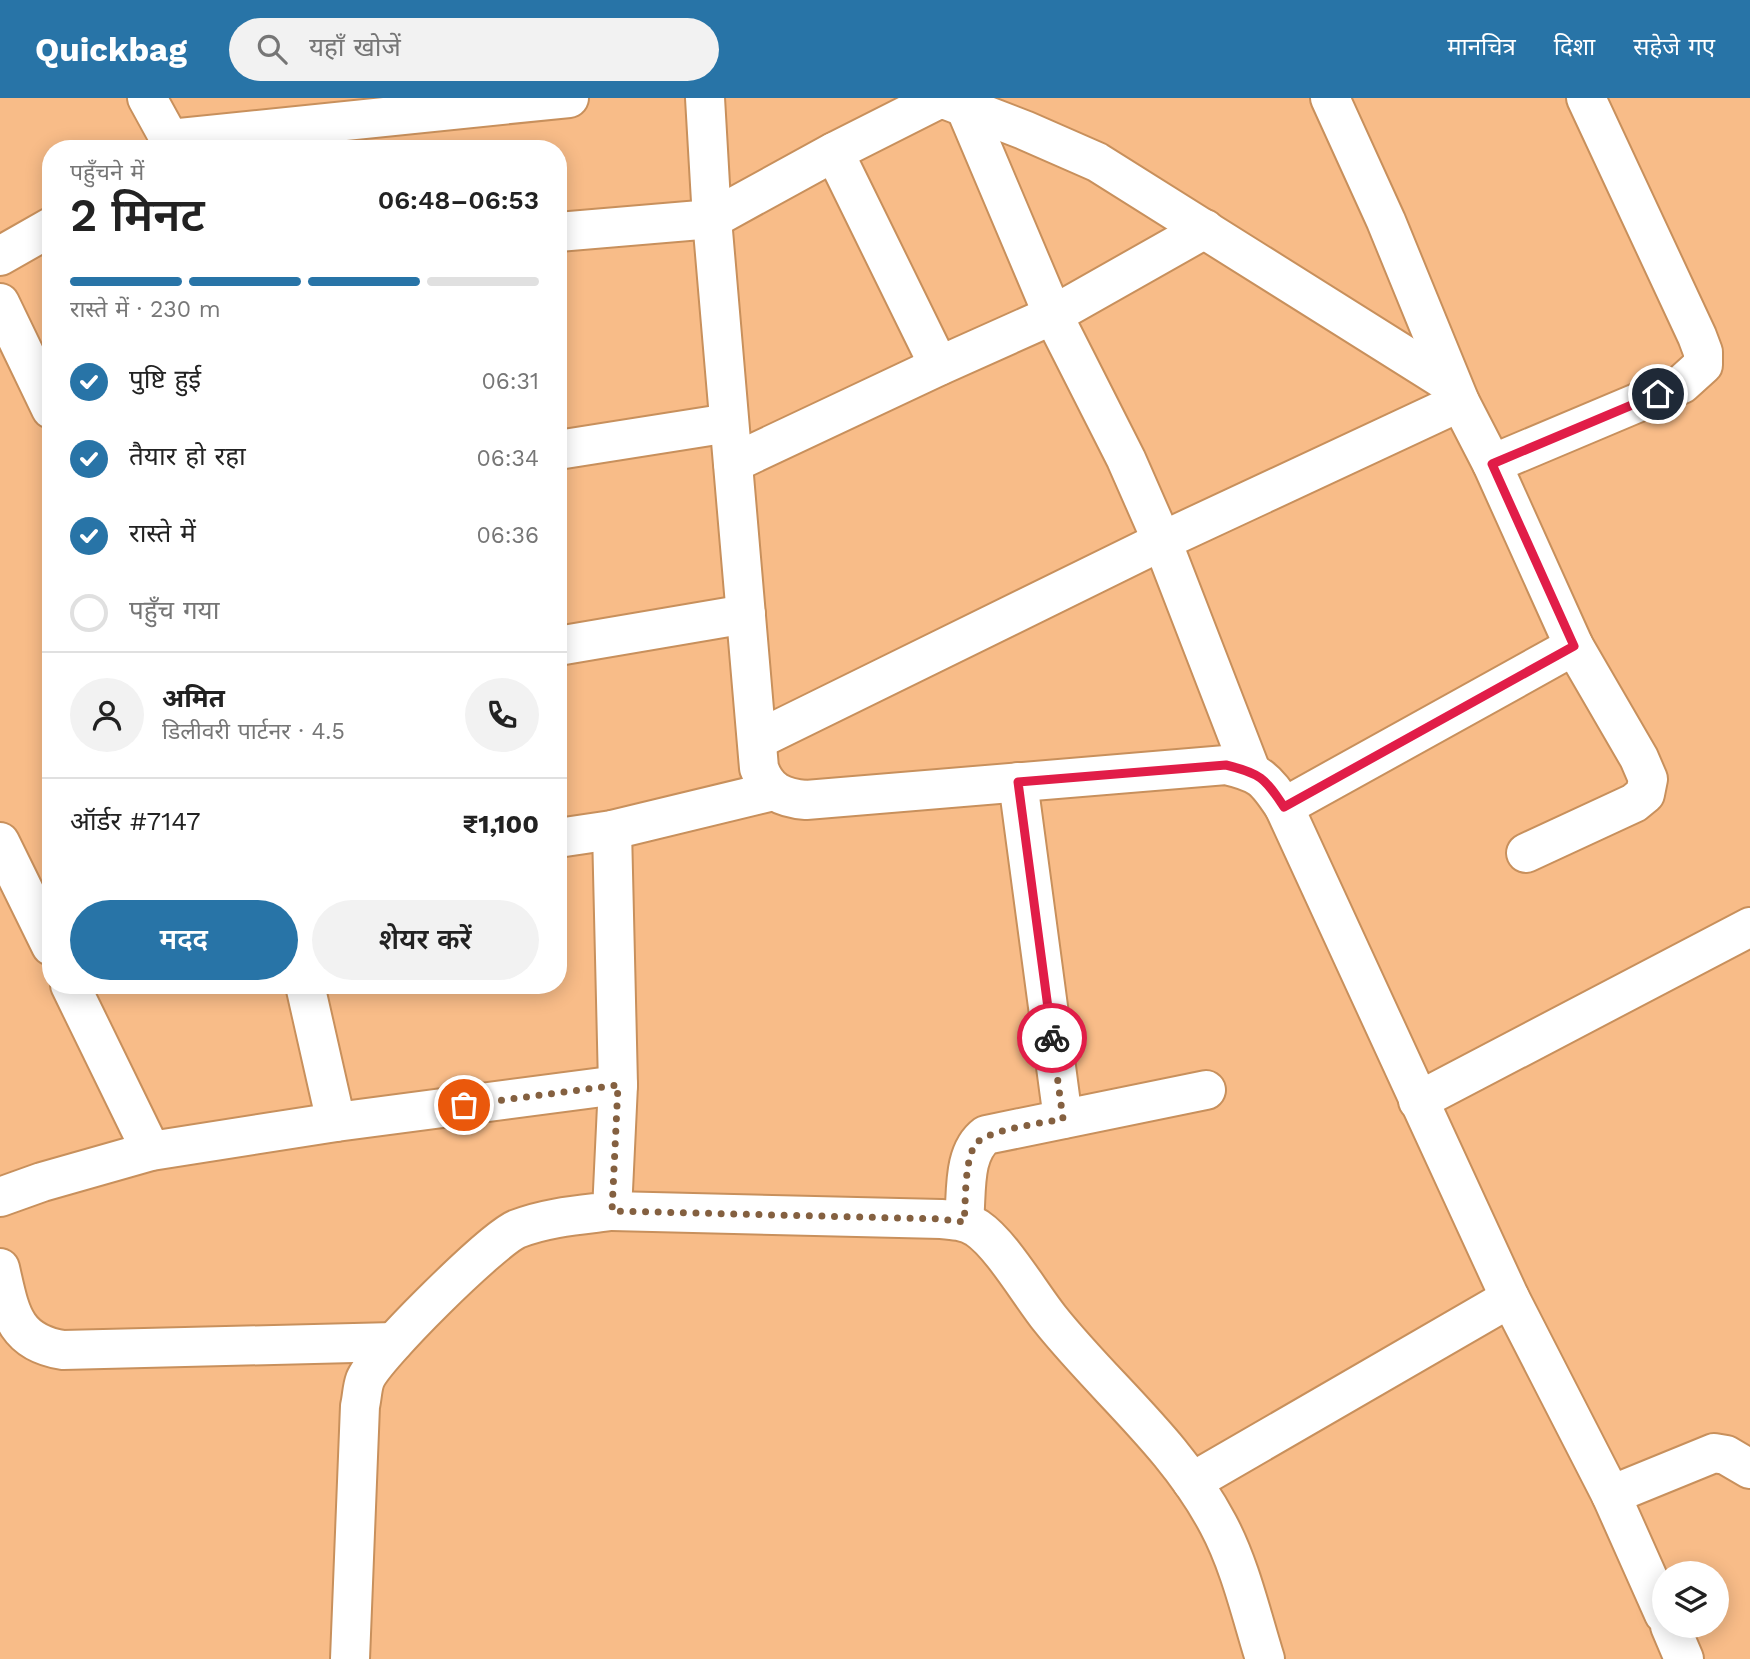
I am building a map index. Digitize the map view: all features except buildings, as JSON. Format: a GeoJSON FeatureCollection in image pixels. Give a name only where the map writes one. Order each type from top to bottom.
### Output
{"type":"FeatureCollection","features":[{"type":"Feature","properties":{"kind":"street"},"geometry":{"type":"LineString","coordinates":[[147,98],[170,140]]}},
{"type":"Feature","properties":{"kind":"street"},"geometry":{"type":"LineString","coordinates":[[207,140],[569,98]]}},
{"type":"Feature","properties":{"kind":"street"},"geometry":{"type":"LineString","coordinates":[[705,98],[729,424],[759,768],[763,780],[773,791],[790,798],[806,800],[1226,765],[1251,771],[1268,783],[1284,807],[1510,1298],[1611,1495],[1652,1587]]}},
{"type":"Feature","properties":{"kind":"street"},"geometry":{"type":"LineString","coordinates":[[567,231],[712,219],[834,152],[941,98],[1097,162],[1205,229],[1456,394]]}},
{"type":"Feature","properties":{"kind":"street"},"geometry":{"type":"LineString","coordinates":[[1330,98],[1386,221],[1456,394],[1492,464],[1574,646],[1639,758],[1648,779],[1645,794],[1634,803],[1526,853]]}},
{"type":"Feature","properties":{"kind":"street"},"geometry":{"type":"LineString","coordinates":[[1492,464],[1682,384],[1703,365],[1703,352],[1697,336],[1586,98]]}},
{"type":"Feature","properties":{"kind":"street"},"geometry":{"type":"LineString","coordinates":[[965,107],[1053,315],[1126,459],[1162,541],[1251,771]]}},
{"type":"Feature","properties":{"kind":"street"},"geometry":{"type":"LineString","coordinates":[[834,152],[939,366]]}},
{"type":"Feature","properties":{"kind":"street"},"geometry":{"type":"LineString","coordinates":[[733,463],[1053,315],[1205,229]]}},
{"type":"Feature","properties":{"kind":"street"},"geometry":{"type":"LineString","coordinates":[[0,256],[42,233]]}},
{"type":"Feature","properties":{"kind":"street"},"geometry":{"type":"LineString","coordinates":[[0,303],[42,390]]}},
{"type":"Feature","properties":{"kind":"street"},"geometry":{"type":"LineString","coordinates":[[757,740],[1456,394]]}},
{"type":"Feature","properties":{"kind":"street"},"geometry":{"type":"LineString","coordinates":[[567,449],[729,424]]}},
{"type":"Feature","properties":{"kind":"street"},"geometry":{"type":"LineString","coordinates":[[567,644],[746,614]]}},
{"type":"Feature","properties":{"kind":"street"},"geometry":{"type":"LineString","coordinates":[[1284,807],[1574,646]]}},
{"type":"Feature","properties":{"kind":"street"},"geometry":{"type":"LineString","coordinates":[[1018,782],[1063,1119]]}},
{"type":"Feature","properties":{"kind":"street"},"geometry":{"type":"LineString","coordinates":[[567,837],[612,830],[773,791]]}},
{"type":"Feature","properties":{"kind":"street"},"geometry":{"type":"LineString","coordinates":[[612,830],[618,1085],[612,1211]]}},
{"type":"Feature","properties":{"kind":"street"},"geometry":{"type":"LineString","coordinates":[[0,842],[42,928]]}},
{"type":"Feature","properties":{"kind":"street"},"geometry":{"type":"LineString","coordinates":[[1418,1101],[1750,927]]}},
{"type":"Feature","properties":{"kind":"street"},"geometry":{"type":"LineString","coordinates":[[74,994],[151,1151]]}},
{"type":"Feature","properties":{"kind":"street"},"geometry":{"type":"LineString","coordinates":[[307,994],[336,1122]]}},
{"type":"Feature","properties":{"kind":"street"},"geometry":{"type":"LineString","coordinates":[[0,1197],[42,1182],[151,1151],[336,1122],[618,1085]]}},
{"type":"Feature","properties":{"kind":"street"},"geometry":{"type":"LineString","coordinates":[[964,1222],[970,1156],[975,1143],[986,1135],[1206,1090]]}},
{"type":"Feature","properties":{"kind":"street"},"geometry":{"type":"LineString","coordinates":[[350,1659],[360,1406],[365,1378],[394,1342],[483,1253],[514,1230],[553,1218],[612,1211],[941,1219],[964,1222],[978,1228],[992,1242],[1050,1319],[1172,1454],[1192,1482],[1219,1525],[1237,1570],[1265,1659]]}},
{"type":"Feature","properties":{"kind":"street"},"geometry":{"type":"LineString","coordinates":[[0,1268],[12,1317],[25,1335],[43,1347],[63,1350],[394,1342]]}},
{"type":"Feature","properties":{"kind":"street"},"geometry":{"type":"LineString","coordinates":[[1192,1482],[1510,1298]]}},
{"type":"Feature","properties":{"kind":"street"},"geometry":{"type":"LineString","coordinates":[[1611,1495],[1714,1453],[1726,1455],[1750,1469]]}},
{"type":"Feature","properties":{"kind":"street"},"geometry":{"type":"LineString","coordinates":[[1675,1638],[1684,1659]]}},
{"type":"Feature","properties":{"kind":"way so far"},"geometry":{"type":"LineString","coordinates":[[464,1105],[618,1085],[612,1211],[941,1219],[964,1222],[970,1156],[975,1143],[986,1135],[1063,1119],[1052,1038]]}},
{"type":"Feature","properties":{"kind":"route"},"geometry":{"type":"LineString","coordinates":[[1052,1038],[1018,782],[1226,765],[1251,771],[1268,783],[1284,807],[1574,646],[1492,464],[1658,394]]}}]}
